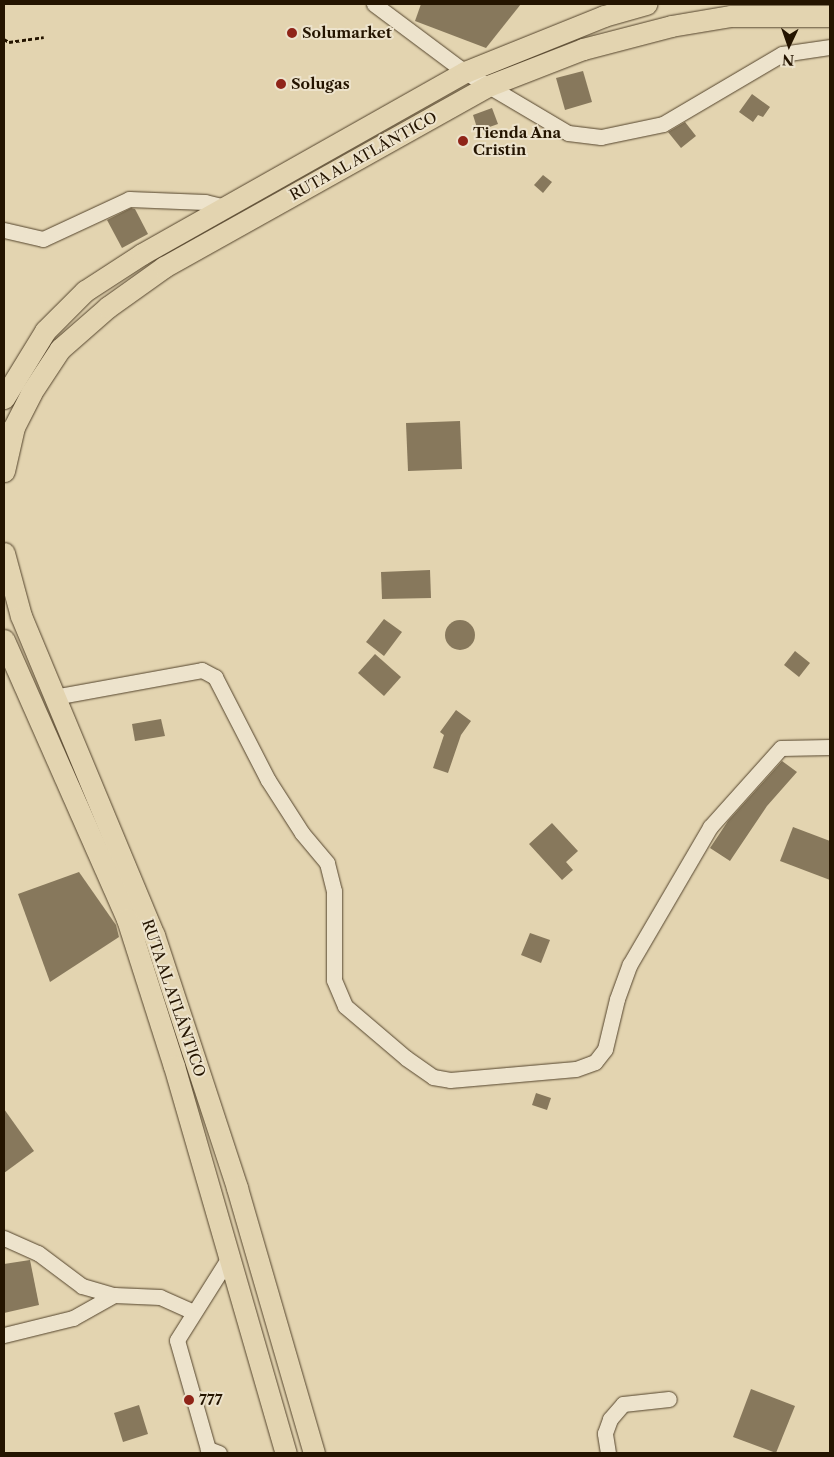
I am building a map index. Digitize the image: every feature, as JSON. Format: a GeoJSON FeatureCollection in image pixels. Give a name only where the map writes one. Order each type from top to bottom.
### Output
{"type":"FeatureCollection","features":[{"type":"Feature","properties":{"kind":"highway","name":"RUTA AL ATLÁNTICO"},"geometry":{"type":"LineString","coordinates":[[4,398],[45,331],[86,291],[225,207],[465,72],[610,10],[646,4]]}},
{"type":"Feature","properties":{"kind":"highway","name":"RUTA AL ATLÁNTICO"},"geometry":{"type":"LineString","coordinates":[[4,471],[14,427],[31,393],[60,349],[108,307],[164,267],[488,86],[583,49],[671,26],[730,16],[830,16]]}},
{"type":"Feature","properties":{"kind":"highway","name":"RUTA AL ATLÁNTICO"},"geometry":{"type":"LineString","coordinates":[[4,553],[21,616],[154,935],[278,1324],[314,1453]]}},
{"type":"Feature","properties":{"kind":"highway","name":"RUTA AL ATLÁNTICO"},"geometry":{"type":"LineString","coordinates":[[4,640],[127,919],[174,1066],[228,1259],[266,1379],[286,1453]]}},
{"type":"Feature","properties":{"kind":"highway"},"geometry":{"type":"LineString","coordinates":[[228,1259],[236,1240],[242,1240],[262,1305],[278,1324]]}},
{"type":"Feature","properties":{"kind":"highway"},"geometry":{"type":"LineString","coordinates":[[266,1379],[280,1403],[298,1453]]}},
{"type":"Feature","properties":{"kind":"street"},"geometry":{"type":"LineString","coordinates":[[374,4],[465,72],[568,133],[601,137],[663,124],[782,54],[830,47]]}},
{"type":"Feature","properties":{"kind":"street"},"geometry":{"type":"LineString","coordinates":[[4,230],[43,239],[129,199],[205,202],[225,207]]}},
{"type":"Feature","properties":{"kind":"street"},"geometry":{"type":"LineString","coordinates":[[54,696],[202,670],[215,677],[268,780],[302,833],[327,863],[334,891],[334,980],[345,1006],[406,1058],[433,1077],[450,1080],[576,1069],[595,1062],[605,1050],[617,999],[630,964],[710,827],[781,748],[830,746]]}},
{"type":"Feature","properties":{"kind":"street"},"geometry":{"type":"LineString","coordinates":[[4,1238],[38,1253],[82,1286],[114,1295],[160,1298],[194,1312]]}},
{"type":"Feature","properties":{"kind":"street"},"geometry":{"type":"LineString","coordinates":[[219,1453],[208,1449],[176,1340],[228,1259]]}},
{"type":"Feature","properties":{"kind":"street"},"geometry":{"type":"LineString","coordinates":[[4,1335],[73,1318],[114,1295]]}},
{"type":"Feature","properties":{"kind":"street"},"geometry":{"type":"LineString","coordinates":[[608,1453],[605,1433],[610,1419],[623,1404],[669,1399]]}},
{"type":"Feature","properties":{"kind":"path"},"geometry":{"type":"LineString","coordinates":[[4,39],[9,42],[44,37]]}},
{"type":"Feature","properties":{"kind":"building"},"geometry":{"type":"Polygon","coordinates":[[[421,4],[521,4],[486,48],[415,21],[421,4]]]}},
{"type":"Feature","properties":{"kind":"building"},"geometry":{"type":"Polygon","coordinates":[[[583,71],[592,102],[565,110],[556,78],[583,71]]]}},
{"type":"Feature","properties":{"kind":"building"},"geometry":{"type":"Polygon","coordinates":[[[752,94],[770,107],[763,117],[758,115],[753,122],[739,112],[752,94]]]}},
{"type":"Feature","properties":{"kind":"building"},"geometry":{"type":"Polygon","coordinates":[[[492,108],[498,124],[478,131],[473,115],[492,108]]]}},
{"type":"Feature","properties":{"kind":"building"},"geometry":{"type":"Polygon","coordinates":[[[685,122],[696,136],[681,148],[668,132],[685,122]]]}},
{"type":"Feature","properties":{"kind":"building"},"geometry":{"type":"Polygon","coordinates":[[[543,175],[552,182],[543,193],[534,185],[543,175]]]}},
{"type":"Feature","properties":{"kind":"building"},"geometry":{"type":"Polygon","coordinates":[[[131,208],[135,209],[148,234],[122,248],[107,220],[131,208]]]}},
{"type":"Feature","properties":{"kind":"building"},"geometry":{"type":"Polygon","coordinates":[[[460,421],[462,469],[408,471],[406,423],[460,421]]]}},
{"type":"Feature","properties":{"kind":"building"},"geometry":{"type":"Polygon","coordinates":[[[430,570],[431,598],[382,599],[381,572],[430,570]]]}},
{"type":"Feature","properties":{"kind":"building"},"geometry":{"type":"Polygon","coordinates":[[[384,619],[402,632],[384,656],[366,642],[384,619]]]}},
{"type":"Feature","properties":{"kind":"building"},"geometry":{"type":"Polygon","coordinates":[[[460,620],[471,624],[475,635],[471,646],[460,650],[449,646],[445,635],[449,624],[460,620]]]}},
{"type":"Feature","properties":{"kind":"building"},"geometry":{"type":"Polygon","coordinates":[[[795,651],[810,663],[799,677],[784,665],[795,651]]]}},
{"type":"Feature","properties":{"kind":"building"},"geometry":{"type":"Polygon","coordinates":[[[375,654],[401,677],[384,696],[358,673],[375,654]]]}},
{"type":"Feature","properties":{"kind":"building"},"geometry":{"type":"Polygon","coordinates":[[[456,710],[471,721],[461,735],[448,773],[433,768],[444,735],[440,732],[456,710]]]}},
{"type":"Feature","properties":{"kind":"building"},"geometry":{"type":"Polygon","coordinates":[[[161,719],[165,736],[135,741],[132,724],[161,719]]]}},
{"type":"Feature","properties":{"kind":"building"},"geometry":{"type":"Polygon","coordinates":[[[782,761],[797,772],[767,806],[730,861],[710,848],[728,821],[782,761]]]}},
{"type":"Feature","properties":{"kind":"building"},"geometry":{"type":"Polygon","coordinates":[[[552,823],[578,851],[566,862],[573,870],[562,880],[529,844],[552,823]]]}},
{"type":"Feature","properties":{"kind":"building"},"geometry":{"type":"Polygon","coordinates":[[[793,827],[830,841],[830,880],[780,861],[793,827]]]}},
{"type":"Feature","properties":{"kind":"building"},"geometry":{"type":"Polygon","coordinates":[[[79,872],[116,925],[119,937],[50,982],[18,894],[79,872]]]}},
{"type":"Feature","properties":{"kind":"building"},"geometry":{"type":"Polygon","coordinates":[[[530,933],[550,940],[541,963],[521,955],[530,933]]]}},
{"type":"Feature","properties":{"kind":"building"},"geometry":{"type":"Polygon","coordinates":[[[536,1093],[551,1098],[547,1110],[532,1105],[536,1093]]]}},
{"type":"Feature","properties":{"kind":"building"},"geometry":{"type":"Polygon","coordinates":[[[4,1109],[34,1151],[4,1173],[4,1109]]]}},
{"type":"Feature","properties":{"kind":"building"},"geometry":{"type":"Polygon","coordinates":[[[30,1260],[39,1305],[4,1313],[4,1264],[30,1260]]]}},
{"type":"Feature","properties":{"kind":"building"},"geometry":{"type":"Polygon","coordinates":[[[751,1389],[795,1406],[776,1453],[733,1437],[751,1389]]]}},
{"type":"Feature","properties":{"kind":"building"},"geometry":{"type":"Polygon","coordinates":[[[139,1405],[148,1434],[123,1442],[114,1413],[139,1405]]]}},
{"type":"Feature","properties":{"kind":"place","name":"Solumarket"},"geometry":{"type":"Point","coordinates":[292,33]}},
{"type":"Feature","properties":{"kind":"place","name":"Solugas"},"geometry":{"type":"Point","coordinates":[281,84]}},
{"type":"Feature","properties":{"kind":"place","name":"Tienda Ana Cristin"},"geometry":{"type":"Point","coordinates":[463,141]}},
{"type":"Feature","properties":{"kind":"place","name":"777"},"geometry":{"type":"Point","coordinates":[189,1400]}}]}
